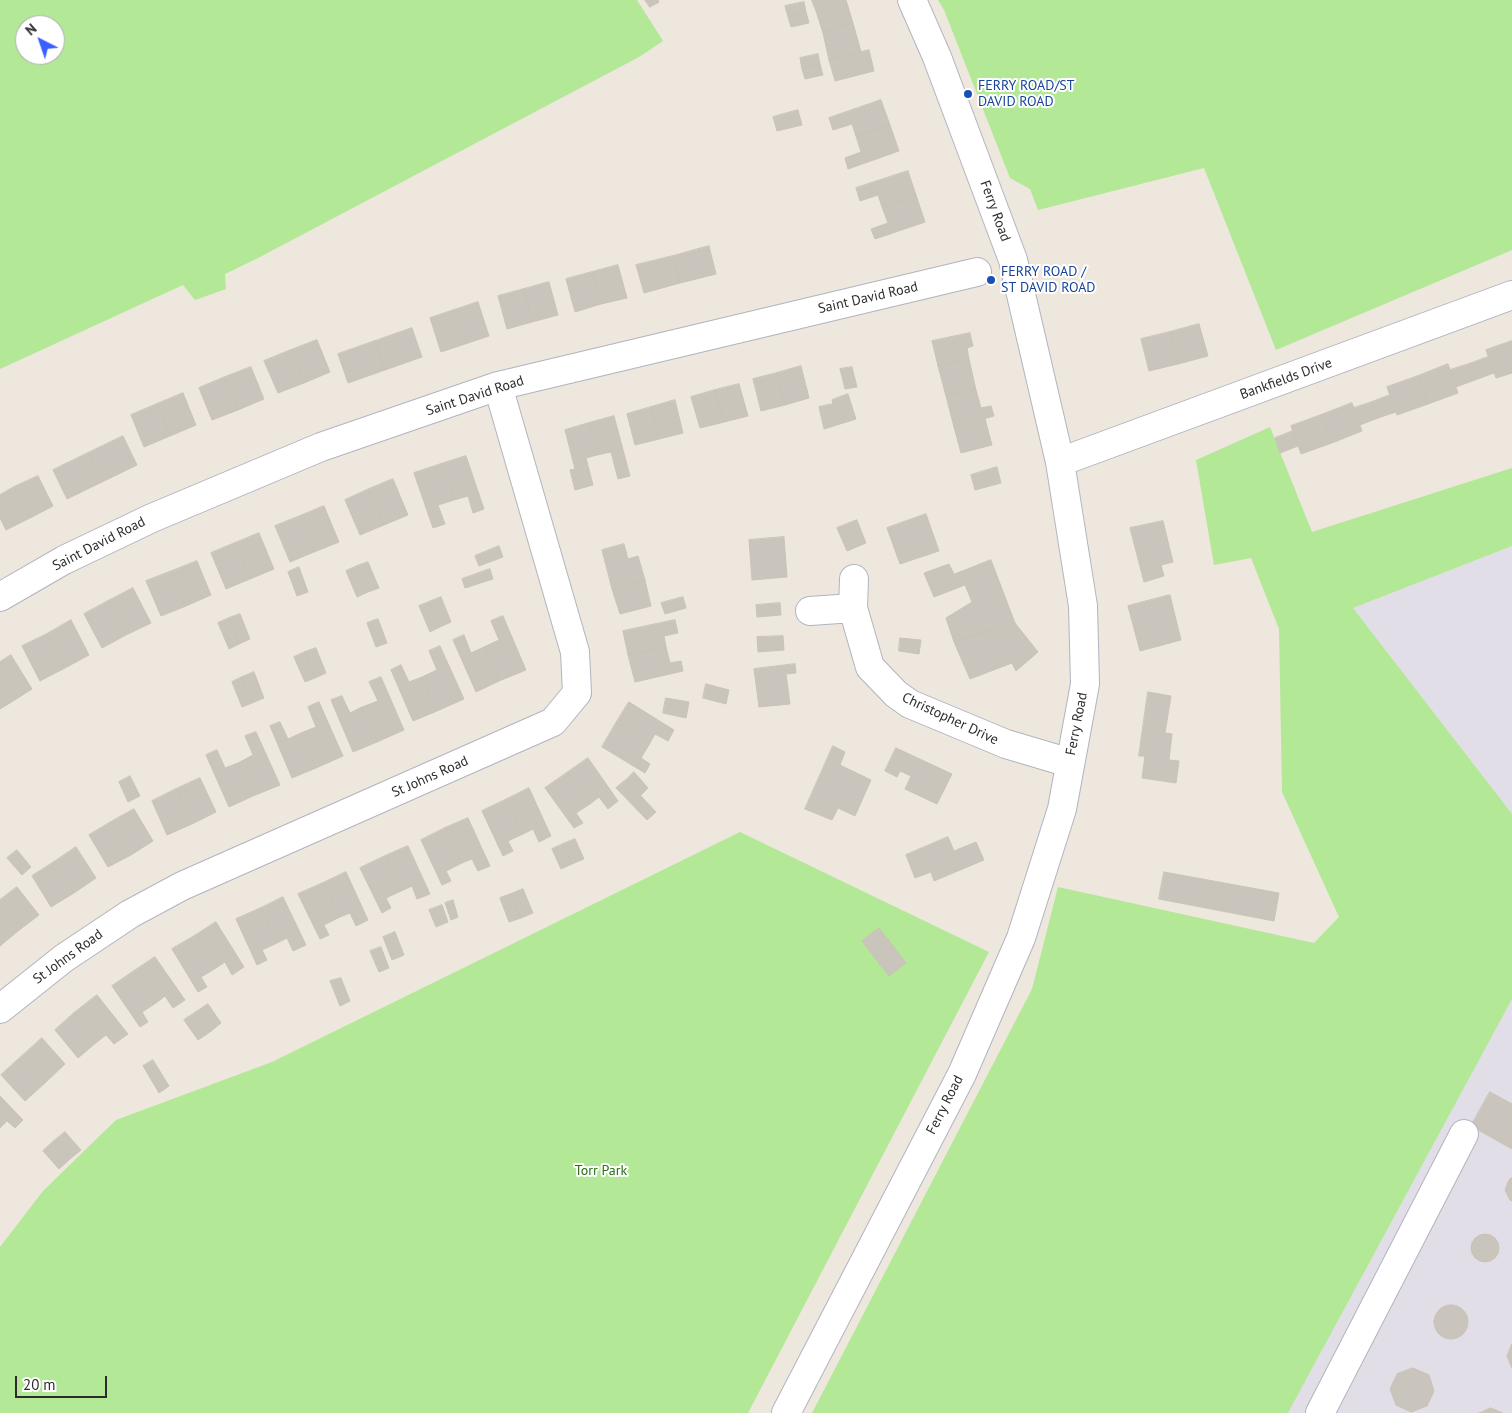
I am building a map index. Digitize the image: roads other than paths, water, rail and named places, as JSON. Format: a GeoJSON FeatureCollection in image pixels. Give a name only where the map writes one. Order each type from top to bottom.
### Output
{"type":"FeatureCollection","features":[{"type":"Feature","properties":{"kind":"street","name":"Ferry Road"},"geometry":{"type":"LineString","coordinates":[[786,1413],[966,1065],[1020,938],[1062,809],[1085,684],[1083,606],[1060,462],[1013,260],[937,57],[912,0]]}},
{"type":"Feature","properties":{"kind":"street","name":"Saint David Road"},"geometry":{"type":"LineString","coordinates":[[0,597],[64,560],[152,518],[321,447],[498,386],[977,272]]}},
{"type":"Feature","properties":{"kind":"street","name":"Bankfields Drive"},"geometry":{"type":"LineString","coordinates":[[1060,462],[1512,295]]}},
{"type":"Feature","properties":{"kind":"street","name":"St Johns Road"},"geometry":{"type":"LineString","coordinates":[[0,1009],[64,958],[130,914],[182,886],[553,722],[565,708],[576,693],[575,652],[498,386]]}},
{"type":"Feature","properties":{"kind":"street","name":"Christopher Drive"},"geometry":{"type":"LineString","coordinates":[[854,579],[853,608],[870,667],[896,694],[910,704],[1006,744],[1070,763]]}},
{"type":"Feature","properties":{"kind":"street"},"geometry":{"type":"LineString","coordinates":[[810,611],[853,608]]}},
{"type":"Feature","properties":{"kind":"street"},"geometry":{"type":"LineString","coordinates":[[1320,1413],[1464,1134]]}},
{"type":"Feature","properties":{"kind":"place","name":"FERRY ROAD/ST DAVID ROAD"},"geometry":{"type":"Point","coordinates":[968,94]}},
{"type":"Feature","properties":{"kind":"place","name":"FERRY ROAD / ST DAVID ROAD"},"geometry":{"type":"Point","coordinates":[991,280]}},
{"type":"Feature","properties":{"kind":"park label","name":"Torr Park"},"geometry":{"type":"Point","coordinates":[601,1171]}}]}
